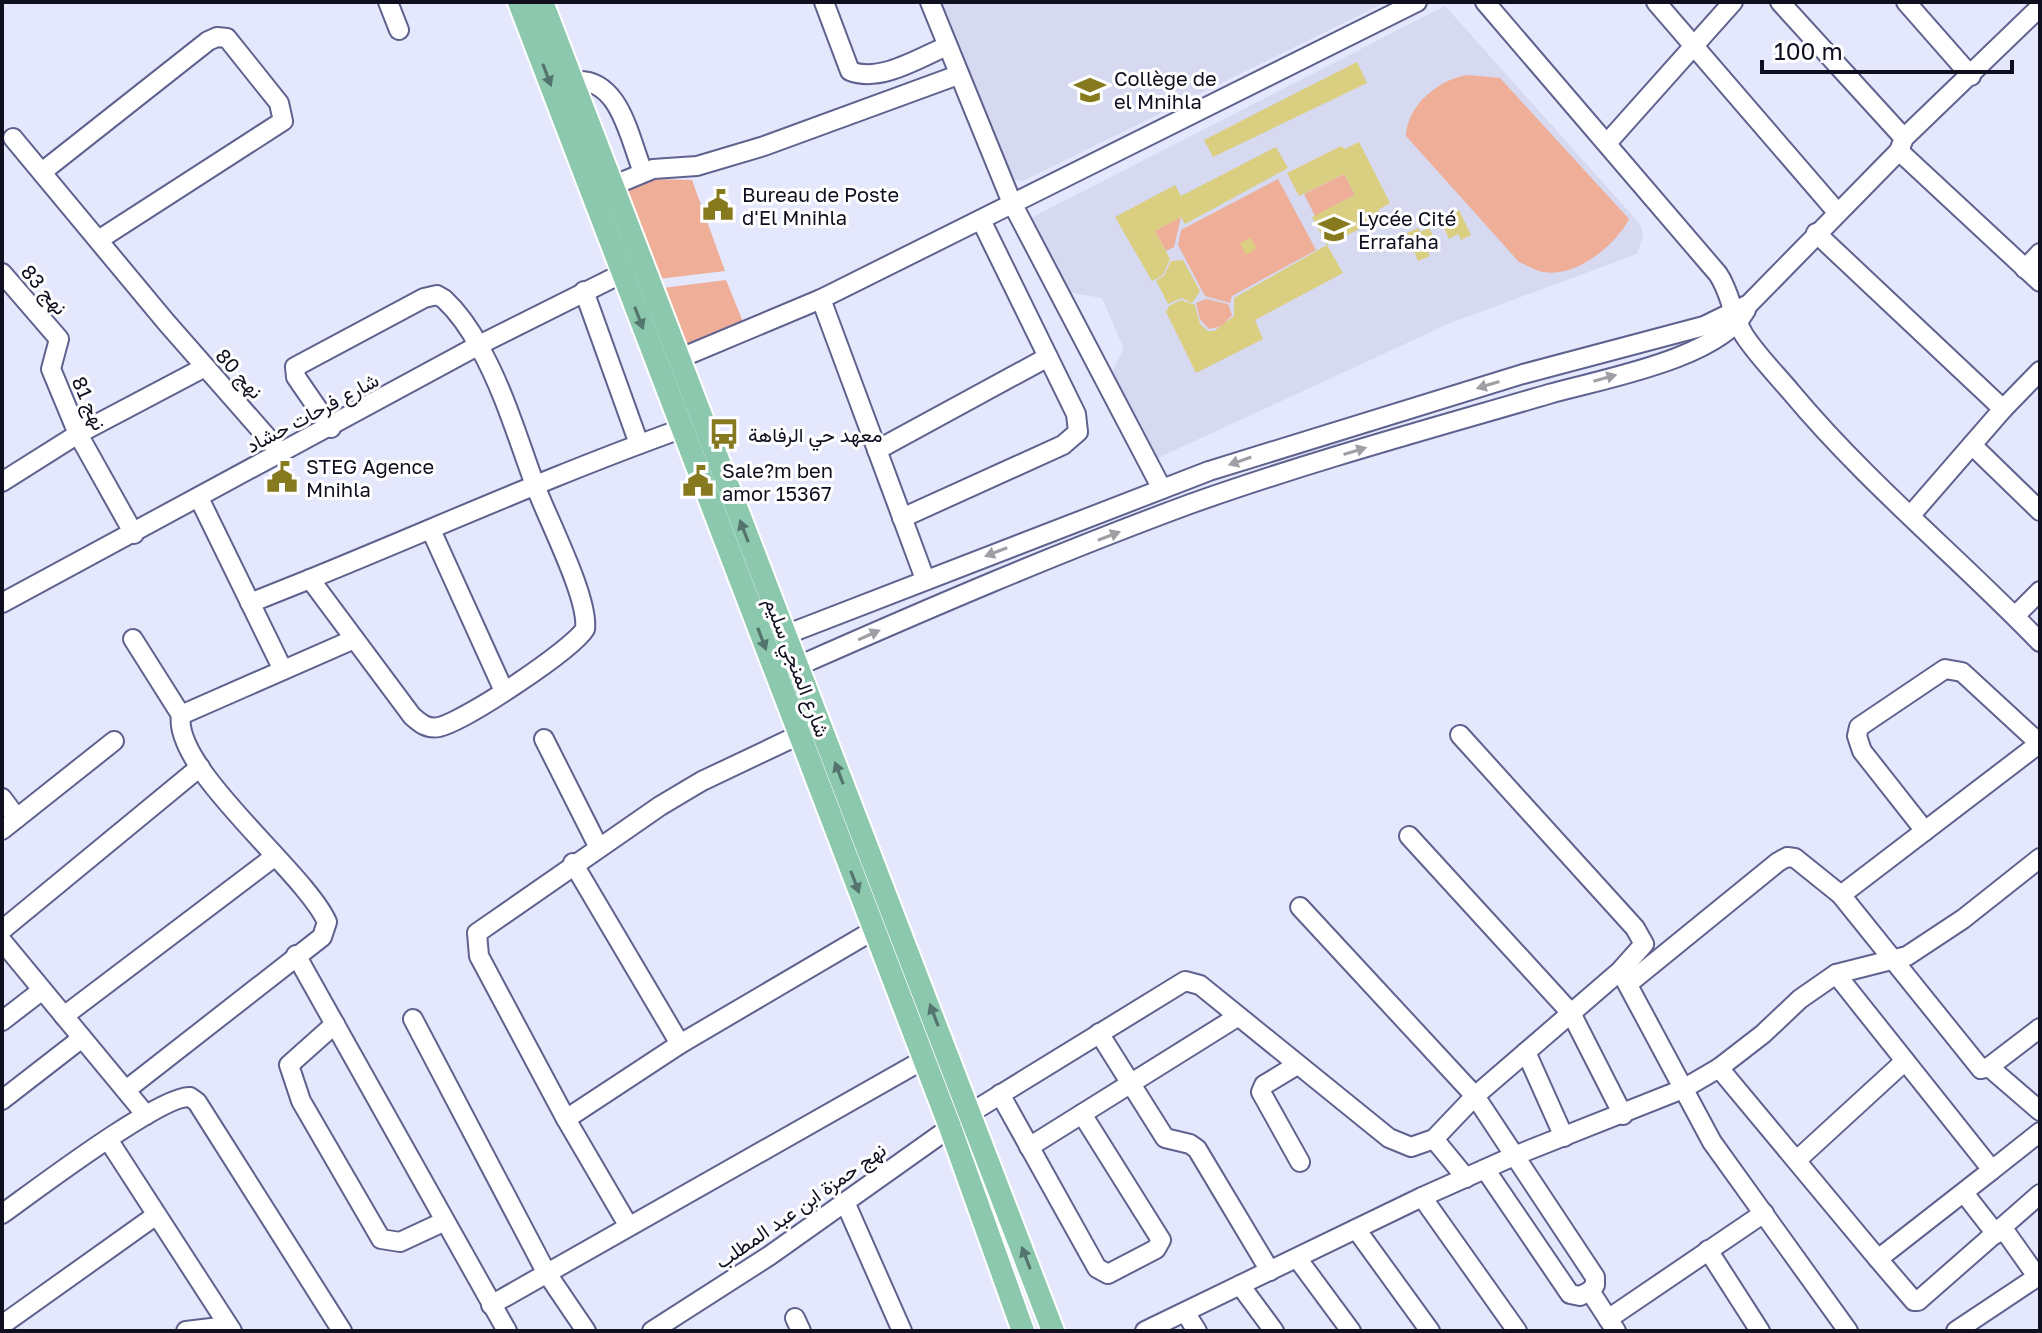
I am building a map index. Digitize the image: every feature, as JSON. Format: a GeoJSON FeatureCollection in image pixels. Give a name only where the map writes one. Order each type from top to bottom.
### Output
{"type":"FeatureCollection","features":[{"type":"Feature","properties":{"kind":"main road","name":"شارع المنجي سليم"},"geometry":{"type":"LineString","coordinates":[[519,2],[950,1127],[1023,1331]]}},
{"type":"Feature","properties":{"kind":"main road","name":"شارع المنجي سليم"},"geometry":{"type":"LineString","coordinates":[[542,2],[972,1112],[1053,1331]]}},
{"type":"Feature","properties":{"kind":"street"},"geometry":{"type":"LineString","coordinates":[[388,2],[399,30]]}},
{"type":"Feature","properties":{"kind":"street"},"geometry":{"type":"LineString","coordinates":[[824,2],[850,71],[861,76],[875,75],[947,46]]}},
{"type":"Feature","properties":{"kind":"street"},"geometry":{"type":"LineString","coordinates":[[930,2],[1012,203],[1162,489]]}},
{"type":"Feature","properties":{"kind":"street"},"geometry":{"type":"LineString","coordinates":[[678,359],[821,299],[1417,2]]}},
{"type":"Feature","properties":{"kind":"street"},"geometry":{"type":"LineString","coordinates":[[1485,2],[1718,274],[1741,313],[1750,343],[1811,416],[1876,486],[1911,515],[2040,642]]}},
{"type":"Feature","properties":{"kind":"street"},"geometry":{"type":"LineString","coordinates":[[1656,2],[1837,212]]}},
{"type":"Feature","properties":{"kind":"street"},"geometry":{"type":"LineString","coordinates":[[1608,142],[1733,2]]}},
{"type":"Feature","properties":{"kind":"street"},"geometry":{"type":"LineString","coordinates":[[1780,2],[1902,145],[2040,282]]}},
{"type":"Feature","properties":{"kind":"street"},"geometry":{"type":"LineString","coordinates":[[1906,2],[1971,76]]}},
{"type":"Feature","properties":{"kind":"street"},"geometry":{"type":"LineString","coordinates":[[798,666],[998,579],[1190,505],[1291,470],[1661,361],[1701,346],[1741,313],[2040,7],[2035,2]]}},
{"type":"Feature","properties":{"kind":"street"},"geometry":{"type":"LineString","coordinates":[[42,172],[208,41],[217,37],[227,38],[279,103],[283,121],[100,239]]}},
{"type":"Feature","properties":{"kind":"street"},"geometry":{"type":"LineString","coordinates":[[612,186],[643,172],[697,166],[736,155],[958,75]]}},
{"type":"Feature","properties":{"kind":"street"},"geometry":{"type":"LineString","coordinates":[[573,81],[598,84],[611,95],[643,172]]}},
{"type":"Feature","properties":{"kind":"street","name":"نهج 80"},"geometry":{"type":"LineString","coordinates":[[13,138],[166,322],[281,453]]}},
{"type":"Feature","properties":{"kind":"street"},"geometry":{"type":"LineString","coordinates":[[902,518],[1072,440],[1078,432],[1076,414],[981,220]]}},
{"type":"Feature","properties":{"kind":"street"},"geometry":{"type":"LineString","coordinates":[[1816,233],[2003,409]]}},
{"type":"Feature","properties":{"kind":"street"},"geometry":{"type":"LineString","coordinates":[[2025,269],[2040,253]]}},
{"type":"Feature","properties":{"kind":"street","name":"شارع فرحات حشاد"},"geometry":{"type":"LineString","coordinates":[[2,603],[331,428],[479,345],[644,263]]}},
{"type":"Feature","properties":{"kind":"street","name":"نهج 83"},"geometry":{"type":"LineString","coordinates":[[2,273],[56,334]]}},
{"type":"Feature","properties":{"kind":"street"},"geometry":{"type":"LineString","coordinates":[[584,291],[639,444]]}},
{"type":"Feature","properties":{"kind":"street"},"geometry":{"type":"LineString","coordinates":[[310,579],[352,640],[412,716],[425,727],[438,727],[455,721],[504,691],[571,646],[585,629],[583,605],[501,392],[479,345],[451,305],[437,295],[302,360],[295,367],[296,377],[331,428]]}},
{"type":"Feature","properties":{"kind":"street"},"geometry":{"type":"LineString","coordinates":[[821,299],[925,579]]}},
{"type":"Feature","properties":{"kind":"street"},"geometry":{"type":"LineString","coordinates":[[785,635],[925,579],[1282,446],[1741,313]]}},
{"type":"Feature","properties":{"kind":"street","name":"نهج 81"},"geometry":{"type":"LineString","coordinates":[[56,334],[60,342],[52,355],[51,369],[78,434],[134,534]]}},
{"type":"Feature","properties":{"kind":"street"},"geometry":{"type":"LineString","coordinates":[[877,450],[1048,357]]}},
{"type":"Feature","properties":{"kind":"street"},"geometry":{"type":"LineString","coordinates":[[2,482],[78,434],[205,367]]}},
{"type":"Feature","properties":{"kind":"street"},"geometry":{"type":"LineString","coordinates":[[1911,515],[2040,371]]}},
{"type":"Feature","properties":{"kind":"street"},"geometry":{"type":"LineString","coordinates":[[250,603],[681,429]]}},
{"type":"Feature","properties":{"kind":"street"},"geometry":{"type":"LineString","coordinates":[[1972,445],[2040,511]]}},
{"type":"Feature","properties":{"kind":"street"},"geometry":{"type":"LineString","coordinates":[[1282,446],[1291,470]]}},
{"type":"Feature","properties":{"kind":"street"},"geometry":{"type":"LineString","coordinates":[[199,498],[283,670]]}},
{"type":"Feature","properties":{"kind":"street"},"geometry":{"type":"LineString","coordinates":[[431,530],[504,691]]}},
{"type":"Feature","properties":{"kind":"street"},"geometry":{"type":"LineString","coordinates":[[2015,616],[2040,591]]}},
{"type":"Feature","properties":{"kind":"street"},"geometry":{"type":"LineString","coordinates":[[126,1090],[322,937],[327,922],[200,767],[182,728],[181,715],[133,639]]}},
{"type":"Feature","properties":{"kind":"street"},"geometry":{"type":"LineString","coordinates":[[181,715],[352,640]]}},
{"type":"Feature","properties":{"kind":"street"},"geometry":{"type":"LineString","coordinates":[[1841,895],[1925,831],[2040,743],[1962,672],[1945,669],[1859,727],[1857,736],[1862,751],[1925,831]]}},
{"type":"Feature","properties":{"kind":"street"},"geometry":{"type":"LineString","coordinates":[[628,1225],[566,1119],[479,956],[475,940],[482,926],[598,846],[702,781],[799,735]]}},
{"type":"Feature","properties":{"kind":"street"},"geometry":{"type":"LineString","coordinates":[[1460,735],[1640,933],[1642,948],[1624,978]]}},
{"type":"Feature","properties":{"kind":"street"},"geometry":{"type":"LineString","coordinates":[[544,739],[598,846]]}},
{"type":"Feature","properties":{"kind":"street"},"geometry":{"type":"LineString","coordinates":[[2,830],[114,741]]}},
{"type":"Feature","properties":{"kind":"street"},"geometry":{"type":"LineString","coordinates":[[2,930],[200,767]]}},
{"type":"Feature","properties":{"kind":"street"},"geometry":{"type":"LineString","coordinates":[[2,798],[17,818]]}},
{"type":"Feature","properties":{"kind":"street"},"geometry":{"type":"LineString","coordinates":[[1409,836],[1571,1013],[1623,1115]]}},
{"type":"Feature","properties":{"kind":"street"},"geometry":{"type":"LineString","coordinates":[[64,1016],[274,857]]}},
{"type":"Feature","properties":{"kind":"street"},"geometry":{"type":"LineString","coordinates":[[1029,1147],[1237,1017],[1401,1144],[1424,1144],[1434,1139],[1475,1096],[1571,1013],[1624,978],[1787,857],[1795,858],[1841,895],[1981,1069],[1989,1067],[2040,1028]]}},
{"type":"Feature","properties":{"kind":"street"},"geometry":{"type":"LineString","coordinates":[[1145,1331],[1422,1197],[1514,1156],[1683,1089],[1719,1068],[1763,1034],[1800,999],[1836,974],[1895,962],[1963,919],[2040,859]]}},
{"type":"Feature","properties":{"kind":"street"},"geometry":{"type":"LineString","coordinates":[[573,863],[680,1044]]}},
{"type":"Feature","properties":{"kind":"street"},"geometry":{"type":"LineString","coordinates":[[1300,907],[1475,1096],[1595,1277],[1595,1285],[1590,1291],[1580,1296],[1570,1294],[1485,1169]]}},
{"type":"Feature","properties":{"kind":"street"},"geometry":{"type":"LineString","coordinates":[[566,1119],[680,1044],[874,930]]}},
{"type":"Feature","properties":{"kind":"street"},"geometry":{"type":"LineString","coordinates":[[2,941],[146,1115]]}},
{"type":"Feature","properties":{"kind":"street"},"geometry":{"type":"LineString","coordinates":[[296,955],[443,1222],[507,1331]]}},
{"type":"Feature","properties":{"kind":"street"},"geometry":{"type":"LineString","coordinates":[[1836,974],[1992,1170]]}},
{"type":"Feature","properties":{"kind":"street"},"geometry":{"type":"LineString","coordinates":[[1624,978],[1712,1142],[1848,1331]]}},
{"type":"Feature","properties":{"kind":"street","name":"نهج حمزة ابن عبد المطلب"},"geometry":{"type":"LineString","coordinates":[[652,1331],[769,1256],[972,1112],[1185,981],[1200,985],[1237,1017]]}},
{"type":"Feature","properties":{"kind":"street"},"geometry":{"type":"LineString","coordinates":[[2,1021],[41,991]]}},
{"type":"Feature","properties":{"kind":"street"},"geometry":{"type":"LineString","coordinates":[[413,1019],[546,1272],[586,1331]]}},
{"type":"Feature","properties":{"kind":"street"},"geometry":{"type":"LineString","coordinates":[[335,1024],[289,1065],[301,1101],[381,1239],[400,1242],[443,1222]]}},
{"type":"Feature","properties":{"kind":"street"},"geometry":{"type":"LineString","coordinates":[[1099,1033],[1165,1138],[1190,1144],[1197,1149],[1270,1271]]}},
{"type":"Feature","properties":{"kind":"street"},"geometry":{"type":"LineString","coordinates":[[2,1100],[82,1038]]}},
{"type":"Feature","properties":{"kind":"street"},"geometry":{"type":"LineString","coordinates":[[1526,1052],[1564,1137]]}},
{"type":"Feature","properties":{"kind":"street"},"geometry":{"type":"LineString","coordinates":[[491,1305],[923,1060]]}},
{"type":"Feature","properties":{"kind":"street"},"geometry":{"type":"LineString","coordinates":[[1797,1160],[1905,1061]]}},
{"type":"Feature","properties":{"kind":"street"},"geometry":{"type":"LineString","coordinates":[[1297,1065],[1264,1085],[1261,1092],[1300,1162]]}},
{"type":"Feature","properties":{"kind":"street"},"geometry":{"type":"LineString","coordinates":[[1989,1067],[2040,1111]]}},
{"type":"Feature","properties":{"kind":"street"},"geometry":{"type":"LineString","coordinates":[[1719,1068],[1914,1301],[1918,1301],[2040,1194]]}},
{"type":"Feature","properties":{"kind":"street"},"geometry":{"type":"LineString","coordinates":[[1000,1094],[1101,1272],[1114,1273],[1156,1249],[1160,1237],[1082,1114]]}},
{"type":"Feature","properties":{"kind":"street"},"geometry":{"type":"LineString","coordinates":[[2,1214],[146,1115],[183,1097],[197,1102],[342,1331]]}},
{"type":"Feature","properties":{"kind":"street"},"geometry":{"type":"LineString","coordinates":[[1878,1259],[2040,1132]]}},
{"type":"Feature","properties":{"kind":"street"},"geometry":{"type":"LineString","coordinates":[[1434,1139],[1466,1178]]}},
{"type":"Feature","properties":{"kind":"street"},"geometry":{"type":"LineString","coordinates":[[109,1141],[230,1328],[186,1331]]}},
{"type":"Feature","properties":{"kind":"street"},"geometry":{"type":"LineString","coordinates":[[1956,1331],[2038,1275],[1964,1193]]}},
{"type":"Feature","properties":{"kind":"street"},"geometry":{"type":"LineString","coordinates":[[1422,1197],[1517,1331]]}},
{"type":"Feature","properties":{"kind":"street"},"geometry":{"type":"LineString","coordinates":[[845,1202],[902,1331]]}},
{"type":"Feature","properties":{"kind":"street"},"geometry":{"type":"LineString","coordinates":[[1590,1291],[1612,1325],[1708,1250],[1764,1213]]}},
{"type":"Feature","properties":{"kind":"street"},"geometry":{"type":"LineString","coordinates":[[2,1325],[155,1216]]}},
{"type":"Feature","properties":{"kind":"street"},"geometry":{"type":"LineString","coordinates":[[1356,1229],[1430,1331]]}},
{"type":"Feature","properties":{"kind":"street"},"geometry":{"type":"LineString","coordinates":[[1708,1250],[1760,1331]]}},
{"type":"Feature","properties":{"kind":"street"},"geometry":{"type":"LineString","coordinates":[[1297,1258],[1351,1331]]}},
{"type":"Feature","properties":{"kind":"street"},"geometry":{"type":"LineString","coordinates":[[1240,1285],[1274,1331]]}},
{"type":"Feature","properties":{"kind":"street"},"geometry":{"type":"LineString","coordinates":[[1185,1312],[1197,1331]]}},
{"type":"Feature","properties":{"kind":"shaded area","name":"Collège de el Mnihla"},"geometry":{"type":"Polygon","coordinates":[[[938,2],[1386,2],[1023,181],[1008,179],[938,2]]]}},
{"type":"Feature","properties":{"kind":"shaded area","name":"Lycée Cité Errafaha"},"geometry":{"type":"Polygon","coordinates":[[[1445,6],[1640,224],[1643,235],[1637,254],[1448,324],[1149,462],[1109,378],[1124,349],[1102,298],[1060,291],[1023,222],[1445,6]]]}},
{"type":"Feature","properties":{"kind":"shaded area"},"geometry":{"type":"Polygon","coordinates":[[[1468,75],[1500,78],[1629,219],[1615,239],[1593,258],[1556,273],[1519,262],[1406,136],[1412,114],[1426,95],[1446,82],[1468,75]]]}},
{"type":"Feature","properties":{"kind":"shaded area"},"geometry":{"type":"Polygon","coordinates":[[[632,168],[655,179],[692,180],[725,271],[658,279],[616,174],[632,168]]]}},
{"type":"Feature","properties":{"kind":"shaded area"},"geometry":{"type":"Polygon","coordinates":[[[1344,174],[1355,195],[1315,216],[1304,194],[1344,174]]]}},
{"type":"Feature","properties":{"kind":"shaded area"},"geometry":{"type":"Polygon","coordinates":[[[1278,179],[1316,250],[1232,296],[1230,303],[1205,296],[1178,245],[1181,230],[1278,179]]]}},
{"type":"Feature","properties":{"kind":"shaded area"},"geometry":{"type":"Polygon","coordinates":[[[1181,217],[1174,247],[1166,251],[1155,231],[1181,217]]]}},
{"type":"Feature","properties":{"kind":"shaded area"},"geometry":{"type":"Polygon","coordinates":[[[726,280],[748,334],[688,353],[662,288],[726,280]]]}},
{"type":"Feature","properties":{"kind":"shaded area"},"geometry":{"type":"Polygon","coordinates":[[[1206,299],[1228,304],[1232,315],[1222,326],[1209,329],[1200,319],[1196,303],[1206,299]]]}},
{"type":"Feature","properties":{"kind":"building"},"geometry":{"type":"Polygon","coordinates":[[[1357,62],[1367,83],[1213,157],[1204,140],[1357,62]]]}},
{"type":"Feature","properties":{"kind":"building"},"geometry":{"type":"Polygon","coordinates":[[[1359,142],[1390,203],[1378,210],[1382,218],[1327,245],[1312,217],[1355,195],[1344,174],[1299,196],[1287,173],[1341,146],[1345,149],[1359,142]]]}},
{"type":"Feature","properties":{"kind":"building"},"geometry":{"type":"Polygon","coordinates":[[[1276,147],[1288,168],[1185,224],[1181,217],[1155,231],[1170,259],[1163,275],[1152,281],[1115,217],[1175,185],[1181,196],[1276,147]]]}},
{"type":"Feature","properties":{"kind":"building"},"geometry":{"type":"Polygon","coordinates":[[[1459,210],[1471,235],[1461,240],[1458,234],[1449,239],[1442,223],[1459,210]]]}},
{"type":"Feature","properties":{"kind":"building"},"geometry":{"type":"Polygon","coordinates":[[[1418,228],[1420,232],[1429,228],[1436,241],[1425,246],[1430,256],[1418,261],[1407,233],[1418,228]]]}},
{"type":"Feature","properties":{"kind":"building"},"geometry":{"type":"Polygon","coordinates":[[[1250,238],[1257,248],[1246,255],[1240,243],[1250,238]]]}},
{"type":"Feature","properties":{"kind":"building"},"geometry":{"type":"Polygon","coordinates":[[[1327,245],[1343,273],[1255,320],[1263,339],[1196,373],[1166,312],[1169,306],[1181,300],[1195,305],[1200,324],[1208,331],[1214,331],[1234,316],[1234,298],[1327,245]]]}},
{"type":"Feature","properties":{"kind":"building"},"geometry":{"type":"Polygon","coordinates":[[[1183,260],[1200,291],[1192,303],[1182,298],[1168,304],[1156,280],[1164,276],[1171,261],[1183,260]]]}},
{"type":"Feature","properties":{"kind":"place","name":"Collège de el Mnihla"},"geometry":{"type":"Point","coordinates":[1090,90]}},
{"type":"Feature","properties":{"kind":"place","name":"Bureau de Poste d'El Mnihla"},"geometry":{"type":"Point","coordinates":[718,205]}},
{"type":"Feature","properties":{"kind":"place","name":"Lycée Cité Errafaha"},"geometry":{"type":"Point","coordinates":[1334,229]}},
{"type":"Feature","properties":{"kind":"place","name":"معهد حي الرفاهة"},"geometry":{"type":"Point","coordinates":[724,434]}},
{"type":"Feature","properties":{"kind":"place","name":"STEG Agence Mnihla"},"geometry":{"type":"Point","coordinates":[282,477]}},
{"type":"Feature","properties":{"kind":"place","name":"Sale?m ben amor 15367"},"geometry":{"type":"Point","coordinates":[698,481]}}]}
